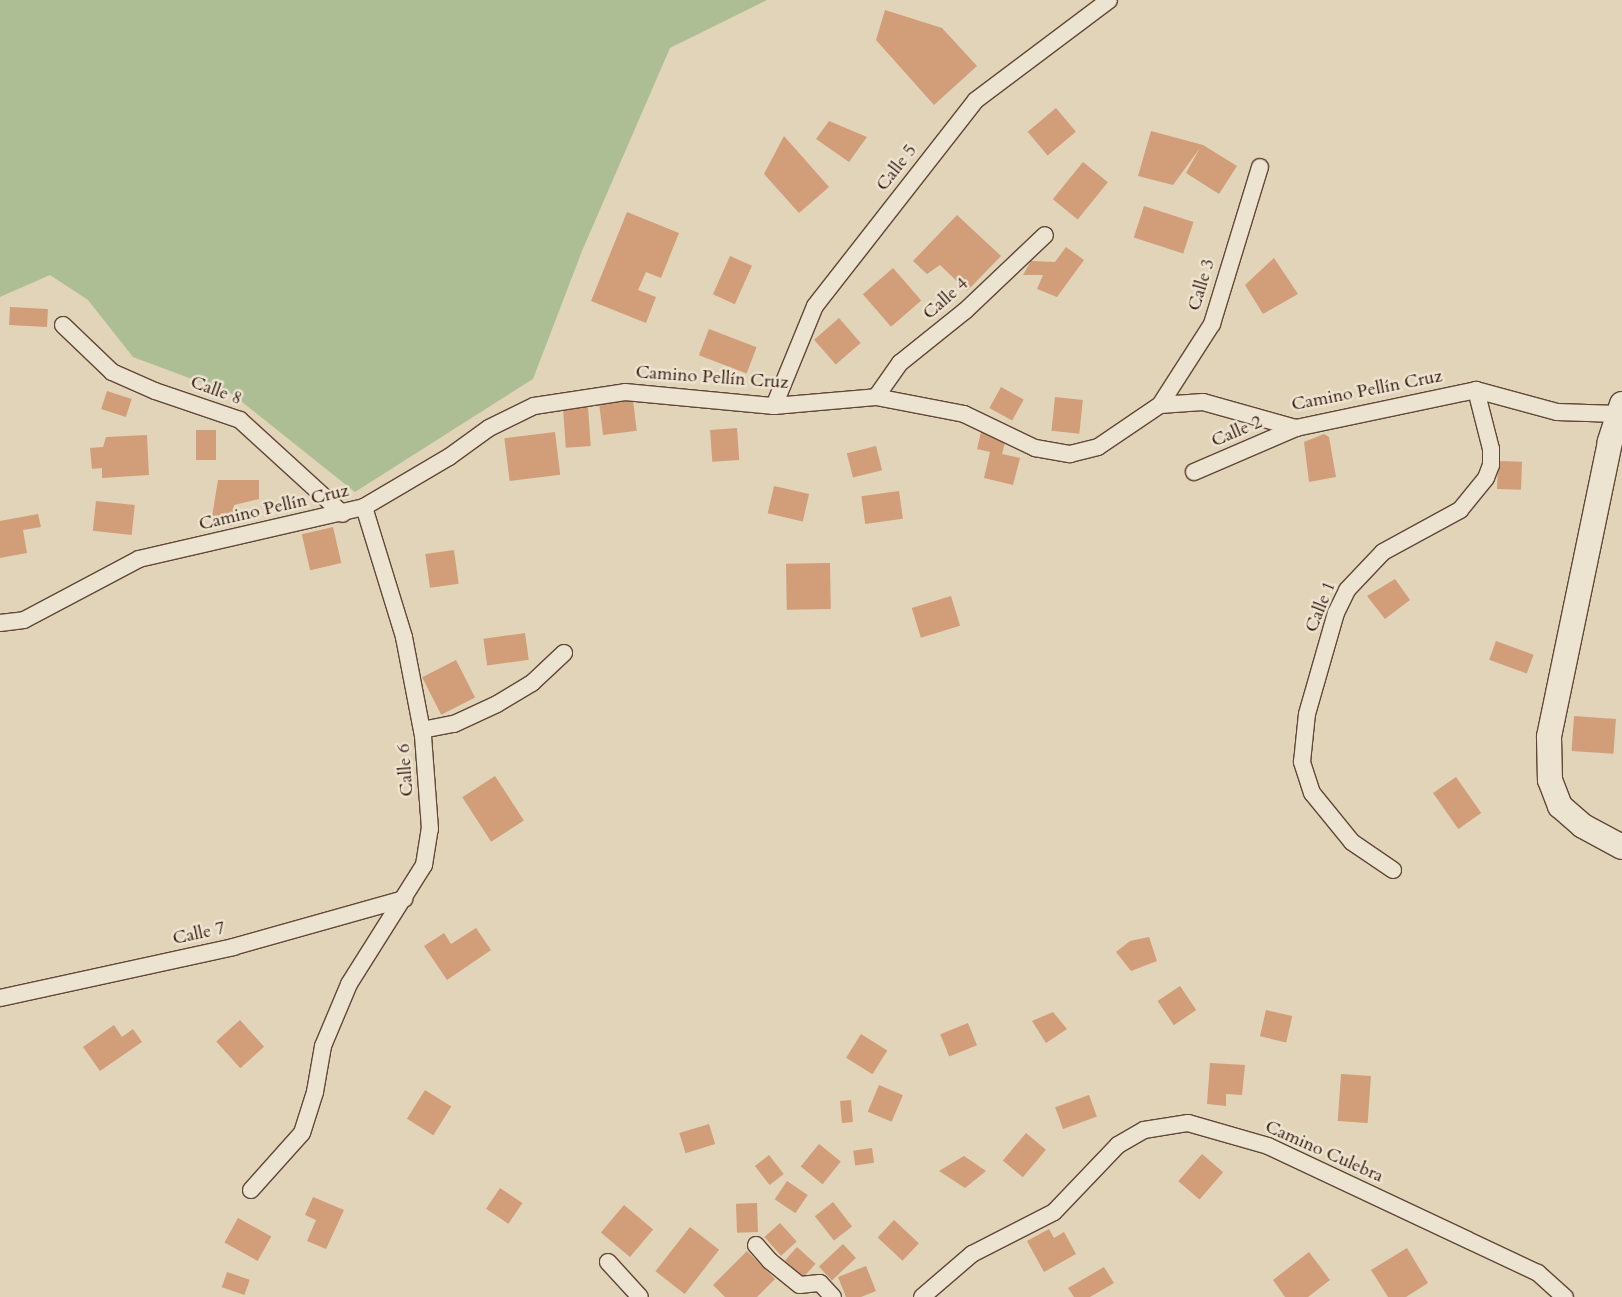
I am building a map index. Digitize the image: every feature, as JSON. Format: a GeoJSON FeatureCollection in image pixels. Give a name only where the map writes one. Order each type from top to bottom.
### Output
{"type":"FeatureCollection","features":[{"type":"Feature","properties":{"kind":"street","name":"Calle 5"},"geometry":{"type":"LineString","coordinates":[[774,406],[815,306],[976,100],[1109,0]]}},
{"type":"Feature","properties":{"kind":"street","name":"Calle 3"},"geometry":{"type":"LineString","coordinates":[[1160,405],[1212,324],[1260,167]]}},
{"type":"Feature","properties":{"kind":"street","name":"Calle 4"},"geometry":{"type":"LineString","coordinates":[[876,397],[900,363],[965,311],[1045,235]]}},
{"type":"Feature","properties":{"kind":"street","name":"Calle 8"},"geometry":{"type":"LineString","coordinates":[[63,325],[112,372],[155,391],[240,420],[343,514]]}},
{"type":"Feature","properties":{"kind":"street","name":"Camino Pellín Cruz"},"geometry":{"type":"LineString","coordinates":[[0,623],[24,620],[140,559],[343,514],[364,507],[449,457],[489,428],[534,406],[626,392],[774,406],[876,397],[964,414],[1035,448],[1070,454],[1098,446],[1160,405],[1203,402],[1296,428],[1476,390],[1558,412],[1620,409]]}},
{"type":"Feature","properties":{"kind":"street","name":"Calle 1"},"geometry":{"type":"LineString","coordinates":[[1392,870],[1352,842],[1312,792],[1302,762],[1307,714],[1336,613],[1347,590],[1383,552],[1460,510],[1486,478],[1491,465],[1491,449],[1476,390]]}},
{"type":"Feature","properties":{"kind":"street"},"geometry":{"type":"LineString","coordinates":[[1620,409],[1616,443],[1549,737],[1550,780],[1560,806],[1583,826],[1622,847]]}},
{"type":"Feature","properties":{"kind":"street","name":"Calle 2"},"geometry":{"type":"LineString","coordinates":[[1194,472],[1296,428]]}},
{"type":"Feature","properties":{"kind":"street","name":"Calle 6"},"geometry":{"type":"LineString","coordinates":[[251,1190],[302,1133],[315,1092],[323,1046],[339,1014],[349,984],[424,865],[430,829],[422,730],[404,637],[364,507]]}},
{"type":"Feature","properties":{"kind":"street"},"geometry":{"type":"LineString","coordinates":[[422,730],[454,724],[496,704],[532,683],[564,653]]}},
{"type":"Feature","properties":{"kind":"street","name":"Calle 7"},"geometry":{"type":"LineString","coordinates":[[0,998],[233,947],[404,899]]}},
{"type":"Feature","properties":{"kind":"street","name":"Camino Culebra"},"geometry":{"type":"LineString","coordinates":[[922,1297],[972,1254],[1054,1212],[1118,1145],[1144,1130],[1188,1123],[1268,1146],[1538,1273],[1565,1297]]}},
{"type":"Feature","properties":{"kind":"street"},"geometry":{"type":"LineString","coordinates":[[756,1245],[770,1261],[800,1285],[820,1283],[833,1297]]}},
{"type":"Feature","properties":{"kind":"street"},"geometry":{"type":"LineString","coordinates":[[608,1262],[640,1297]]}},
{"type":"Feature","properties":{"kind":"green space"},"geometry":{"type":"Polygon","coordinates":[[[0,0],[767,0],[670,48],[582,251],[533,379],[355,492],[232,394],[133,357],[88,300],[50,275],[0,297],[0,0]]]}},
{"type":"Feature","properties":{"kind":"building"},"geometry":{"type":"Polygon","coordinates":[[[885,10],[942,28],[977,66],[934,105],[876,40],[885,10]]]}},
{"type":"Feature","properties":{"kind":"building"},"geometry":{"type":"Polygon","coordinates":[[[1056,108],[1076,132],[1048,156],[1028,132],[1056,108]]]}},
{"type":"Feature","properties":{"kind":"building"},"geometry":{"type":"Polygon","coordinates":[[[829,121],[867,137],[849,162],[816,139],[829,121]]]}},
{"type":"Feature","properties":{"kind":"building"},"geometry":{"type":"Polygon","coordinates":[[[1151,131],[1203,145],[1237,166],[1219,194],[1186,173],[1200,148],[1173,185],[1138,176],[1151,131]]]}},
{"type":"Feature","properties":{"kind":"building"},"geometry":{"type":"Polygon","coordinates":[[[784,136],[829,187],[799,213],[764,174],[784,136]]]}},
{"type":"Feature","properties":{"kind":"building"},"geometry":{"type":"Polygon","coordinates":[[[1083,162],[1108,182],[1078,219],[1053,199],[1083,162]]]}},
{"type":"Feature","properties":{"kind":"building"},"geometry":{"type":"Polygon","coordinates":[[[1144,206],[1193,222],[1183,253],[1134,237],[1144,206]]]}},
{"type":"Feature","properties":{"kind":"building"},"geometry":{"type":"Polygon","coordinates":[[[627,212],[679,233],[661,278],[646,272],[638,290],[656,297],[646,323],[591,301],[627,212]]]}},
{"type":"Feature","properties":{"kind":"building"},"geometry":{"type":"Polygon","coordinates":[[[957,215],[1001,256],[967,291],[940,265],[927,274],[913,261],[957,215]]]}},
{"type":"Feature","properties":{"kind":"building"},"geometry":{"type":"Polygon","coordinates":[[[1066,247],[1084,260],[1057,297],[1037,289],[1043,275],[1023,275],[1031,261],[1055,262],[1066,247]]]}},
{"type":"Feature","properties":{"kind":"building"},"geometry":{"type":"Polygon","coordinates":[[[730,256],[752,266],[735,304],[713,294],[730,256]]]}},
{"type":"Feature","properties":{"kind":"building"},"geometry":{"type":"Polygon","coordinates":[[[1274,258],[1298,294],[1263,314],[1245,285],[1274,258]]]}},
{"type":"Feature","properties":{"kind":"building"},"geometry":{"type":"Polygon","coordinates":[[[893,268],[921,300],[891,327],[863,294],[893,268]]]}},
{"type":"Feature","properties":{"kind":"building"},"geometry":{"type":"Polygon","coordinates":[[[10,307],[48,309],[47,327],[9,325],[10,307]]]}},
{"type":"Feature","properties":{"kind":"building"},"geometry":{"type":"Polygon","coordinates":[[[839,318],[861,343],[836,365],[814,340],[839,318]]]}},
{"type":"Feature","properties":{"kind":"building"},"geometry":{"type":"Polygon","coordinates":[[[709,329],[757,347],[747,373],[699,355],[709,329]]]}},
{"type":"Feature","properties":{"kind":"building"},"geometry":{"type":"Polygon","coordinates":[[[1001,387],[1024,400],[1012,421],[989,408],[1001,387]]]}},
{"type":"Feature","properties":{"kind":"building"},"geometry":{"type":"Polygon","coordinates":[[[107,391],[132,399],[126,417],[101,409],[107,391]]]}},
{"type":"Feature","properties":{"kind":"building"},"geometry":{"type":"Polygon","coordinates":[[[1055,397],[1083,400],[1079,434],[1051,431],[1055,397]]]}},
{"type":"Feature","properties":{"kind":"building"},"geometry":{"type":"Polygon","coordinates":[[[633,400],[637,431],[603,435],[599,404],[633,400]]]}},
{"type":"Feature","properties":{"kind":"building"},"geometry":{"type":"Polygon","coordinates":[[[588,407],[591,446],[566,448],[563,409],[588,407]]]}},
{"type":"Feature","properties":{"kind":"building"},"geometry":{"type":"Polygon","coordinates":[[[737,428],[739,460],[712,462],[710,430],[737,428]]]}},
{"type":"Feature","properties":{"kind":"building"},"geometry":{"type":"Polygon","coordinates":[[[196,430],[216,430],[216,460],[196,460],[196,430]]]}},
{"type":"Feature","properties":{"kind":"building"},"geometry":{"type":"Polygon","coordinates":[[[555,432],[560,475],[510,481],[504,438],[555,432]]]}},
{"type":"Feature","properties":{"kind":"building"},"geometry":{"type":"Polygon","coordinates":[[[981,432],[1006,438],[1002,454],[1020,458],[1013,485],[984,478],[990,452],[977,449],[981,432]]]}},
{"type":"Feature","properties":{"kind":"building"},"geometry":{"type":"Polygon","coordinates":[[[1324,434],[1329,437],[1336,477],[1309,482],[1304,442],[1324,434]]]}},
{"type":"Feature","properties":{"kind":"building"},"geometry":{"type":"Polygon","coordinates":[[[147,435],[149,475],[102,478],[102,468],[92,469],[90,448],[103,447],[106,437],[147,435]]]}},
{"type":"Feature","properties":{"kind":"building"},"geometry":{"type":"Polygon","coordinates":[[[876,446],[882,470],[853,478],[847,453],[876,446]]]}},
{"type":"Feature","properties":{"kind":"building"},"geometry":{"type":"Polygon","coordinates":[[[1498,461],[1522,462],[1521,490],[1497,489],[1498,461]]]}},
{"type":"Feature","properties":{"kind":"building"},"geometry":{"type":"Polygon","coordinates":[[[218,480],[259,480],[259,499],[234,505],[232,526],[211,523],[218,480]]]}},
{"type":"Feature","properties":{"kind":"building"},"geometry":{"type":"Polygon","coordinates":[[[774,486],[809,494],[803,521],[768,513],[774,486]]]}},
{"type":"Feature","properties":{"kind":"building"},"geometry":{"type":"Polygon","coordinates":[[[899,491],[903,519],[865,524],[861,496],[899,491]]]}},
{"type":"Feature","properties":{"kind":"building"},"geometry":{"type":"Polygon","coordinates":[[[96,501],[135,505],[132,535],[93,531],[96,501]]]}},
{"type":"Feature","properties":{"kind":"building"},"geometry":{"type":"Polygon","coordinates":[[[38,514],[41,527],[23,530],[27,553],[0,558],[0,521],[38,514]]]}},
{"type":"Feature","properties":{"kind":"building"},"geometry":{"type":"Polygon","coordinates":[[[333,527],[341,563],[310,570],[302,534],[333,527]]]}},
{"type":"Feature","properties":{"kind":"building"},"geometry":{"type":"Polygon","coordinates":[[[454,550],[459,584],[430,588],[425,554],[454,550]]]}},
{"type":"Feature","properties":{"kind":"building"},"geometry":{"type":"Polygon","coordinates":[[[830,563],[831,609],[787,610],[786,564],[830,563]]]}},
{"type":"Feature","properties":{"kind":"building"},"geometry":{"type":"Polygon","coordinates":[[[1395,579],[1410,600],[1385,619],[1367,596],[1395,579]]]}},
{"type":"Feature","properties":{"kind":"building"},"geometry":{"type":"Polygon","coordinates":[[[951,596],[960,626],[921,638],[912,608],[951,596]]]}},
{"type":"Feature","properties":{"kind":"building"},"geometry":{"type":"Polygon","coordinates":[[[525,633],[529,660],[487,666],[483,639],[525,633]]]}},
{"type":"Feature","properties":{"kind":"building"},"geometry":{"type":"Polygon","coordinates":[[[1496,641],[1534,655],[1527,673],[1489,660],[1496,641]]]}},
{"type":"Feature","properties":{"kind":"building"},"geometry":{"type":"Polygon","coordinates":[[[456,660],[475,697],[441,715],[422,677],[456,660]]]}},
{"type":"Feature","properties":{"kind":"building"},"geometry":{"type":"Polygon","coordinates":[[[1574,716],[1616,719],[1613,754],[1572,751],[1574,716]]]}},
{"type":"Feature","properties":{"kind":"building"},"geometry":{"type":"Polygon","coordinates":[[[495,776],[524,820],[491,842],[462,797],[495,776]]]}},
{"type":"Feature","properties":{"kind":"building"},"geometry":{"type":"Polygon","coordinates":[[[1456,777],[1481,813],[1458,829],[1433,793],[1456,777]]]}},
{"type":"Feature","properties":{"kind":"building"},"geometry":{"type":"Polygon","coordinates":[[[476,928],[491,950],[447,980],[424,946],[444,933],[451,944],[476,928]]]}},
{"type":"Feature","properties":{"kind":"building"},"geometry":{"type":"Polygon","coordinates":[[[1149,937],[1157,961],[1131,971],[1116,952],[1130,941],[1149,937]]]}},
{"type":"Feature","properties":{"kind":"building"},"geometry":{"type":"Polygon","coordinates":[[[1180,986],[1196,1010],[1174,1025],[1158,1001],[1180,986]]]}},
{"type":"Feature","properties":{"kind":"building"},"geometry":{"type":"Polygon","coordinates":[[[1266,1010],[1292,1016],[1286,1042],[1260,1036],[1266,1010]]]}},
{"type":"Feature","properties":{"kind":"building"},"geometry":{"type":"Polygon","coordinates":[[[1053,1012],[1067,1029],[1046,1043],[1032,1021],[1053,1012]]]}},
{"type":"Feature","properties":{"kind":"building"},"geometry":{"type":"Polygon","coordinates":[[[240,1020],[264,1047],[240,1068],[216,1041],[240,1020]]]}},
{"type":"Feature","properties":{"kind":"building"},"geometry":{"type":"Polygon","coordinates":[[[968,1023],[977,1045],[949,1056],[940,1034],[968,1023]]]}},
{"type":"Feature","properties":{"kind":"building"},"geometry":{"type":"Polygon","coordinates":[[[114,1025],[122,1037],[133,1029],[142,1042],[100,1071],[83,1047],[114,1025]]]}},
{"type":"Feature","properties":{"kind":"building"},"geometry":{"type":"Polygon","coordinates":[[[861,1034],[887,1050],[872,1074],[846,1058],[861,1034]]]}},
{"type":"Feature","properties":{"kind":"building"},"geometry":{"type":"Polygon","coordinates":[[[1210,1063],[1245,1065],[1242,1095],[1226,1094],[1226,1106],[1207,1104],[1210,1063]]]}},
{"type":"Feature","properties":{"kind":"building"},"geometry":{"type":"Polygon","coordinates":[[[1341,1074],[1371,1076],[1368,1123],[1338,1121],[1341,1074]]]}},
{"type":"Feature","properties":{"kind":"building"},"geometry":{"type":"Polygon","coordinates":[[[879,1085],[903,1095],[892,1122],[868,1112],[879,1085]]]}},
{"type":"Feature","properties":{"kind":"building"},"geometry":{"type":"Polygon","coordinates":[[[425,1090],[451,1106],[433,1135],[407,1119],[425,1090]]]}},
{"type":"Feature","properties":{"kind":"building"},"geometry":{"type":"Polygon","coordinates":[[[1089,1095],[1097,1117],[1063,1129],[1055,1107],[1089,1095]]]}},
{"type":"Feature","properties":{"kind":"building"},"geometry":{"type":"Polygon","coordinates":[[[851,1100],[853,1122],[842,1123],[840,1101],[851,1100]]]}},
{"type":"Feature","properties":{"kind":"building"},"geometry":{"type":"Polygon","coordinates":[[[709,1124],[715,1144],[685,1153],[679,1133],[709,1124]]]}},
{"type":"Feature","properties":{"kind":"building"},"geometry":{"type":"Polygon","coordinates":[[[1026,1133],[1046,1150],[1023,1177],[1003,1161],[1026,1133]]]}},
{"type":"Feature","properties":{"kind":"building"},"geometry":{"type":"Polygon","coordinates":[[[819,1144],[841,1162],[823,1184],[801,1167],[819,1144]]]}},
{"type":"Feature","properties":{"kind":"building"},"geometry":{"type":"Polygon","coordinates":[[[872,1148],[874,1163],[855,1165],[853,1151],[872,1148]]]}},
{"type":"Feature","properties":{"kind":"building"},"geometry":{"type":"Polygon","coordinates":[[[1202,1154],[1223,1172],[1200,1200],[1178,1181],[1202,1154]]]}},
{"type":"Feature","properties":{"kind":"building"},"geometry":{"type":"Polygon","coordinates":[[[769,1155],[784,1174],[770,1185],[755,1166],[769,1155]]]}},
{"type":"Feature","properties":{"kind":"building"},"geometry":{"type":"Polygon","coordinates":[[[964,1156],[986,1171],[965,1188],[939,1171],[964,1156]]]}},
{"type":"Feature","properties":{"kind":"building"},"geometry":{"type":"Polygon","coordinates":[[[787,1181],[808,1195],[795,1213],[775,1199],[787,1181]]]}},
{"type":"Feature","properties":{"kind":"building"},"geometry":{"type":"Polygon","coordinates":[[[500,1188],[522,1203],[508,1224],[486,1209],[500,1188]]]}},
{"type":"Feature","properties":{"kind":"building"},"geometry":{"type":"Polygon","coordinates":[[[313,1197],[344,1210],[326,1249],[307,1241],[316,1220],[305,1215],[313,1197]]]}},
{"type":"Feature","properties":{"kind":"building"},"geometry":{"type":"Polygon","coordinates":[[[833,1202],[852,1226],[834,1241],[815,1216],[833,1202]]]}},
{"type":"Feature","properties":{"kind":"building"},"geometry":{"type":"Polygon","coordinates":[[[757,1203],[758,1232],[737,1233],[736,1204],[757,1203]]]}},
{"type":"Feature","properties":{"kind":"building"},"geometry":{"type":"Polygon","coordinates":[[[624,1205],[653,1229],[630,1257],[601,1233],[624,1205]]]}},
{"type":"Feature","properties":{"kind":"building"},"geometry":{"type":"Polygon","coordinates":[[[238,1218],[271,1236],[258,1261],[224,1242],[238,1218]]]}},
{"type":"Feature","properties":{"kind":"building"},"geometry":{"type":"Polygon","coordinates":[[[894,1220],[919,1243],[902,1261],[878,1238],[894,1220]]]}},
{"type":"Feature","properties":{"kind":"building"},"geometry":{"type":"Polygon","coordinates":[[[780,1223],[797,1242],[781,1256],[764,1237],[780,1223]]]}},
{"type":"Feature","properties":{"kind":"building"},"geometry":{"type":"Polygon","coordinates":[[[690,1227],[719,1250],[685,1294],[656,1271],[690,1227]]]}},
{"type":"Feature","properties":{"kind":"building"},"geometry":{"type":"Polygon","coordinates":[[[1049,1229],[1054,1238],[1064,1232],[1076,1254],[1044,1272],[1027,1241],[1049,1229]]]}},
{"type":"Feature","properties":{"kind":"building"},"geometry":{"type":"Polygon","coordinates":[[[843,1244],[856,1258],[832,1280],[819,1267],[843,1244]]]}},
{"type":"Feature","properties":{"kind":"building"},"geometry":{"type":"Polygon","coordinates":[[[797,1247],[816,1264],[804,1277],[785,1260],[797,1247]]]}},
{"type":"Feature","properties":{"kind":"building"},"geometry":{"type":"Polygon","coordinates":[[[1407,1248],[1428,1283],[1406,1297],[1388,1297],[1371,1270],[1407,1248]]]}},
{"type":"Feature","properties":{"kind":"building"},"geometry":{"type":"Polygon","coordinates":[[[747,1251],[775,1279],[757,1297],[725,1297],[713,1285],[747,1251]]]}},
{"type":"Feature","properties":{"kind":"building"},"geometry":{"type":"Polygon","coordinates":[[[1309,1252],[1330,1280],[1308,1297],[1285,1297],[1273,1280],[1309,1252]]]}},
{"type":"Feature","properties":{"kind":"building"},"geometry":{"type":"Polygon","coordinates":[[[866,1266],[876,1291],[861,1297],[846,1297],[838,1277],[866,1266]]]}},
{"type":"Feature","properties":{"kind":"building"},"geometry":{"type":"Polygon","coordinates":[[[1104,1267],[1114,1283],[1090,1297],[1074,1297],[1068,1288],[1104,1267]]]}},
{"type":"Feature","properties":{"kind":"building"},"geometry":{"type":"Polygon","coordinates":[[[227,1272],[250,1280],[244,1295],[222,1287],[227,1272]]]}}]}
